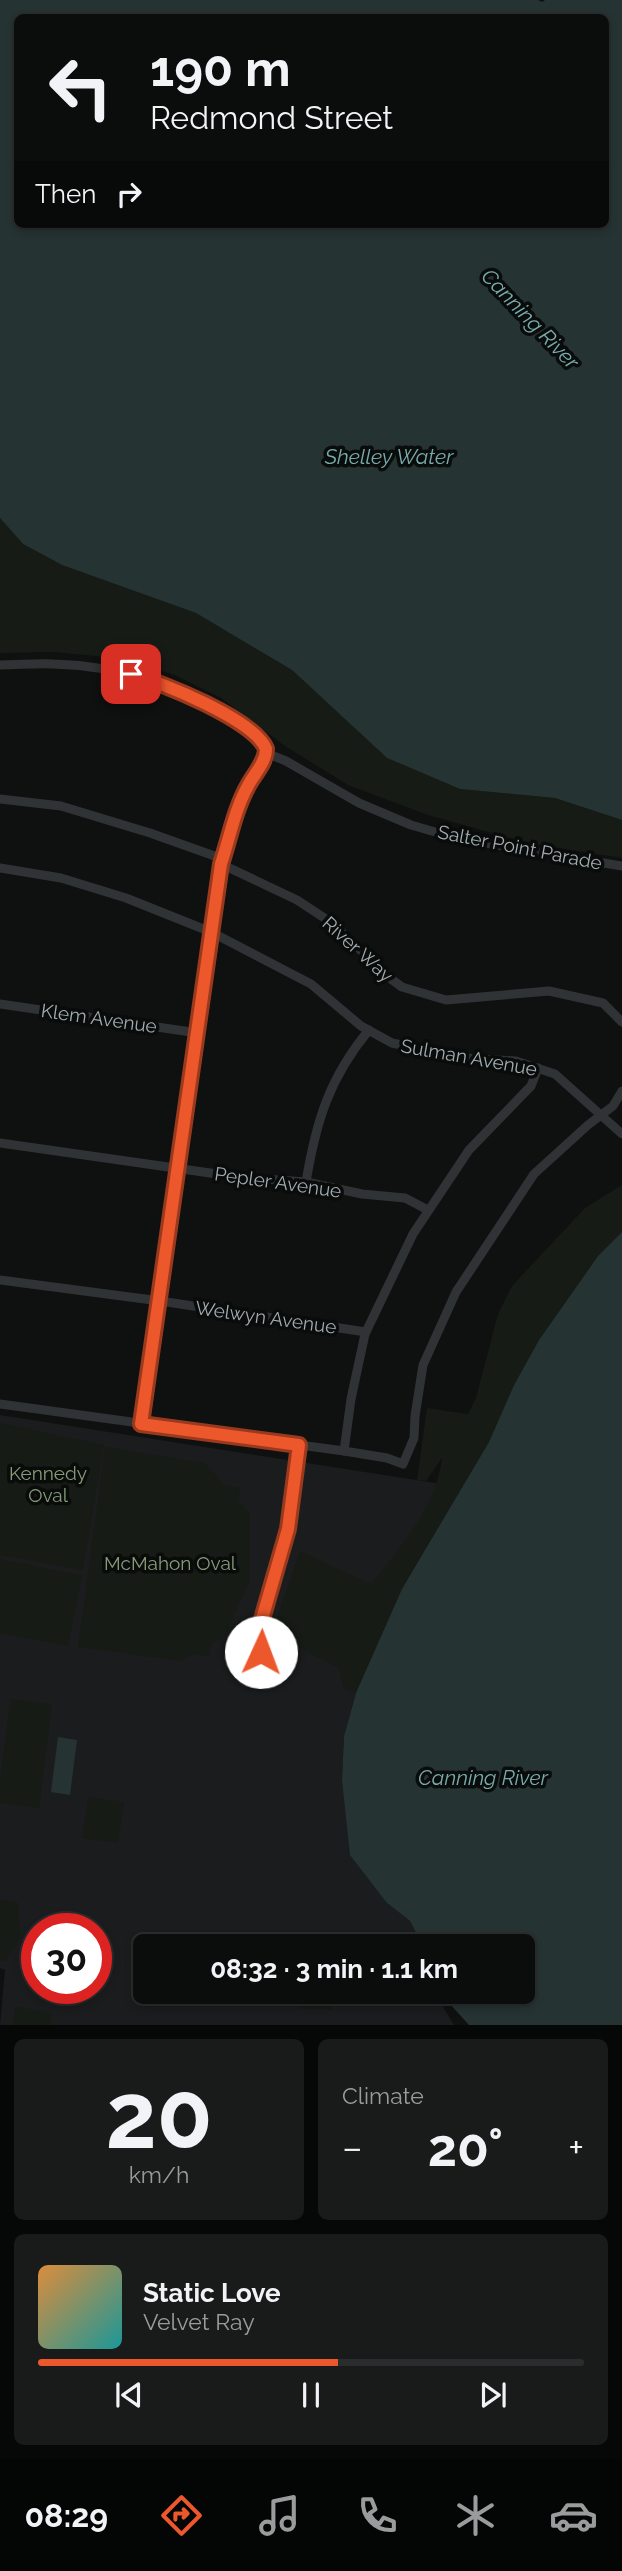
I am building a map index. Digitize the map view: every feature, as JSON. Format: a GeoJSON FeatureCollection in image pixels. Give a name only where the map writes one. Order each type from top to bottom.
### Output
{"type":"FeatureCollection","features":[{"type":"Feature","properties":{"kind":"street","name":"Salter Point Parade"},"geometry":{"type":"LineString","coordinates":[[0,664],[67,665],[112,671],[156,682],[231,718],[262,741],[266,753],[286,761],[359,803],[411,825],[456,838],[622,866]]}},
{"type":"Feature","properties":{"kind":"street"},"geometry":{"type":"LineString","coordinates":[[141,1424],[222,861],[240,804],[266,753]]}},
{"type":"Feature","properties":{"kind":"street","name":"River Way"},"geometry":{"type":"LineString","coordinates":[[0,799],[61,806],[150,833],[222,861],[297,900],[332,923],[398,985],[446,999],[549,991],[603,1003],[622,1022]]}},
{"type":"Feature","properties":{"kind":"street","name":"Sulman Avenue"},"geometry":{"type":"LineString","coordinates":[[0,868],[61,878],[126,898],[211,932],[311,984],[369,1030],[392,1043],[464,1058],[508,1060],[560,1077],[622,1134]]}},
{"type":"Feature","properties":{"kind":"street","name":"Klem Avenue"},"geometry":{"type":"LineString","coordinates":[[0,1004],[198,1032]]}},
{"type":"Feature","properties":{"kind":"street"},"geometry":{"type":"LineString","coordinates":[[306,1182],[313,1138],[331,1085],[353,1049],[369,1030]]}},
{"type":"Feature","properties":{"kind":"street"},"geometry":{"type":"LineString","coordinates":[[344,1451],[351,1399],[366,1332],[413,1234],[474,1144],[531,1086],[538,1068]]}},
{"type":"Feature","properties":{"kind":"street"},"geometry":{"type":"LineString","coordinates":[[0,1404],[344,1451],[387,1458],[403,1464],[414,1437],[423,1364],[456,1292],[534,1174],[613,1106],[622,1091]]}},
{"type":"Feature","properties":{"kind":"street","name":"Pepler Avenue"},"geometry":{"type":"LineString","coordinates":[[0,1143],[238,1177],[306,1182],[362,1194],[405,1198],[428,1210]]}},
{"type":"Feature","properties":{"kind":"street","name":"Welwyn Avenue"},"geometry":{"type":"LineString","coordinates":[[0,1280],[366,1332]]}},
{"type":"Feature","properties":{"kind":"street"},"geometry":{"type":"LineString","coordinates":[[270,1683],[260,1643],[260,1626],[288,1529],[299,1445]]}},
{"type":"Feature","properties":{"kind":"shaded area"},"geometry":{"type":"Polygon","coordinates":[[[0,1415],[461,1487],[356,1693],[344,1736],[342,1780],[387,1903],[410,1921],[417,1934],[133,1934],[133,2004],[450,2004],[443,2007],[454,2025],[0,2025],[5,1970],[0,1968],[0,1415]]]}},
{"type":"Feature","properties":{"kind":"green space"},"geometry":{"type":"Polygon","coordinates":[[[0,518],[23,544],[62,565],[196,613],[292,670],[387,758],[460,789],[555,798],[622,820],[622,858],[528,843],[428,815],[348,785],[285,746],[221,698],[175,675],[140,664],[96,656],[53,652],[0,653],[0,518]]]}},
{"type":"Feature","properties":{"kind":"green space"},"geometry":{"type":"Polygon","coordinates":[[[622,1185],[622,1232],[598,1256],[539,1340],[514,1385],[489,1442],[402,1589],[356,1693],[344,1689],[338,1668],[272,1633],[300,1551],[371,1584],[416,1526],[433,1493],[442,1458],[426,1481],[417,1480],[427,1408],[468,1414],[476,1398],[498,1314],[512,1286],[585,1208],[622,1185]]]}},
{"type":"Feature","properties":{"kind":"green space","name":"Kennedy Oval"},"geometry":{"type":"Polygon","coordinates":[[[0,1423],[104,1445],[83,1570],[0,1555],[0,1423]]]}},
{"type":"Feature","properties":{"kind":"green space","name":"McMahon Oval"},"geometry":{"type":"Polygon","coordinates":[[[105,1447],[205,1463],[225,1485],[240,1488],[238,1500],[250,1514],[250,1580],[225,1636],[212,1643],[209,1657],[193,1654],[180,1661],[78,1647],[105,1447]]]}},
{"type":"Feature","properties":{"kind":"green space"},"geometry":{"type":"Polygon","coordinates":[[[0,1559],[82,1575],[68,1646],[0,1633],[0,1559]]]}},
{"type":"Feature","properties":{"kind":"green space"},"geometry":{"type":"Polygon","coordinates":[[[10,1699],[52,1704],[39,1808],[0,1803],[0,1780],[10,1699]]]}},
{"type":"Feature","properties":{"kind":"green space"},"geometry":{"type":"Polygon","coordinates":[[[88,1797],[124,1802],[118,1843],[82,1838],[88,1797]]]}},
{"type":"Feature","properties":{"kind":"green space"},"geometry":{"type":"Polygon","coordinates":[[[0,1899],[18,1903],[20,1937],[6,1961],[0,1961],[0,1899]]]}},
{"type":"Feature","properties":{"kind":"green space"},"geometry":{"type":"Polygon","coordinates":[[[298,2004],[333,2004],[333,2010],[298,2009],[298,2004]]]}},
{"type":"Feature","properties":{"kind":"green space"},"geometry":{"type":"Polygon","coordinates":[[[16,2006],[52,2014],[50,2025],[12,2025],[16,2006]]]}},
{"type":"Feature","properties":{"kind":"water","name":"Shelley Water"},"geometry":{"type":"Polygon","coordinates":[[[0,0],[622,0],[622,820],[555,798],[460,789],[387,758],[292,670],[196,613],[62,565],[23,544],[0,518],[0,0]]]}},
{"type":"Feature","properties":{"kind":"water","name":"Canning River"},"geometry":{"type":"Polygon","coordinates":[[[622,1232],[622,2025],[469,2025],[450,2004],[535,2004],[535,1934],[417,1934],[410,1921],[387,1903],[350,1855],[342,1780],[344,1736],[356,1693],[402,1589],[489,1442],[514,1385],[539,1340],[598,1256],[622,1232]]]}},
{"type":"Feature","properties":{"kind":"water"},"geometry":{"type":"Polygon","coordinates":[[[58,1737],[77,1740],[70,1795],[51,1792],[58,1737]]]}},
{"type":"Feature","properties":{"kind":"route"},"geometry":{"type":"LineString","coordinates":[[131,674],[204,703],[231,718],[262,741],[266,749],[265,758],[248,784],[240,804],[221,864],[162,1292],[141,1424],[299,1445],[288,1529],[260,1626],[261,1652]]}}]}
